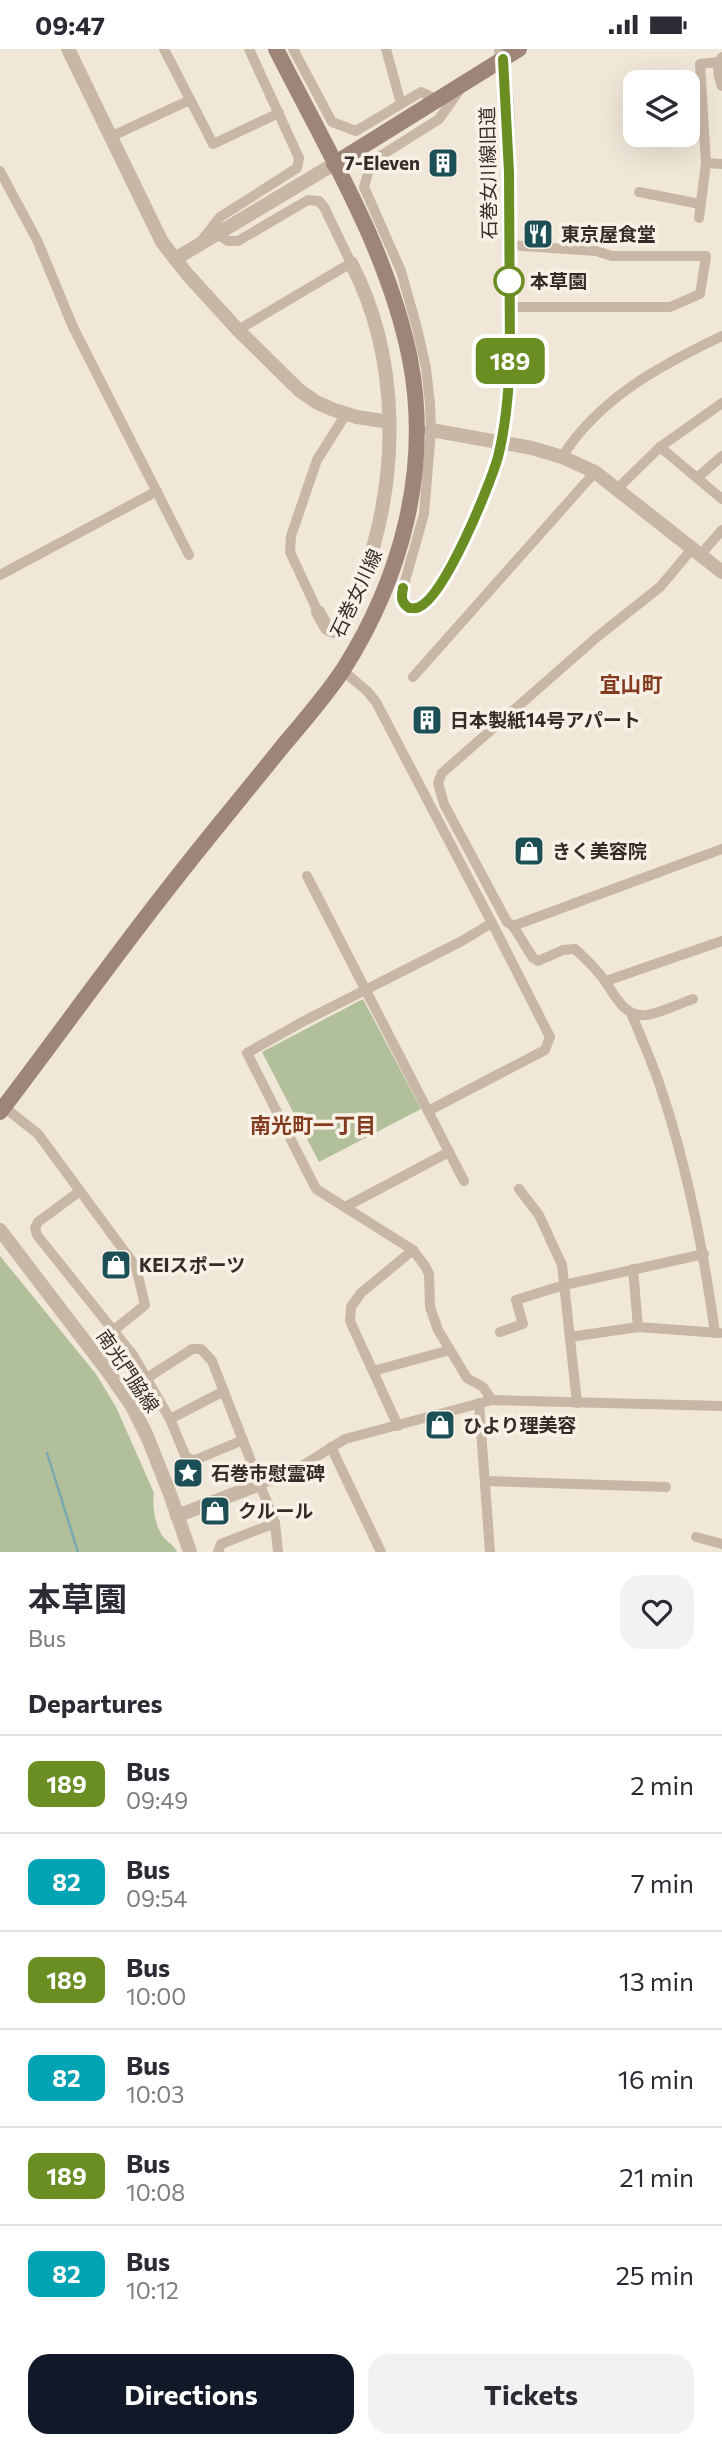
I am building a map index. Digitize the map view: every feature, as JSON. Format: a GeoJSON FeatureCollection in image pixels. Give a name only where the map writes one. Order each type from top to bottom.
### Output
{"type":"FeatureCollection","features":[{"type":"Feature","properties":{"kind":"main road","name":"石巻女川線"},"geometry":{"type":"LineString","coordinates":[[2,1110],[174,881],[342,670],[386,589],[397,557],[413,487],[417,443],[410,361],[401,321],[376,251],[276,49]]}},
{"type":"Feature","properties":{"kind":"main road"},"geometry":{"type":"LineString","coordinates":[[334,164],[397,112],[438,100],[502,54],[519,49]]}},
{"type":"Feature","properties":{"kind":"street"},"geometry":{"type":"LineString","coordinates":[[164,49],[213,144],[279,113]]}},
{"type":"Feature","properties":{"kind":"street"},"geometry":{"type":"LineString","coordinates":[[197,246],[220,216],[297,168],[299,158],[249,49]]}},
{"type":"Feature","properties":{"kind":"street"},"geometry":{"type":"LineString","coordinates":[[293,49],[332,122],[356,131],[397,112],[386,49]]}},
{"type":"Feature","properties":{"kind":"street"},"geometry":{"type":"LineString","coordinates":[[69,50],[162,242],[175,259],[238,330],[299,390],[316,402],[346,414],[389,422]]}},
{"type":"Feature","properties":{"kind":"street","name":"石巻女川線旧道"},"geometry":{"type":"LineString","coordinates":[[403,588],[401,597],[409,608],[422,606],[434,593],[472,526],[488,487],[501,441],[510,374],[509,172],[502,54]]}},
{"type":"Feature","properties":{"kind":"street"},"geometry":{"type":"LineString","coordinates":[[699,218],[706,163],[700,64],[720,60],[718,74],[722,86]]}},
{"type":"Feature","properties":{"kind":"street"},"geometry":{"type":"LineString","coordinates":[[403,588],[424,514],[431,430],[426,368],[401,271],[364,187],[370,162],[439,120],[463,84]]}},
{"type":"Feature","properties":{"kind":"street"},"geometry":{"type":"LineString","coordinates":[[110,137],[190,100]]}},
{"type":"Feature","properties":{"kind":"street"},"geometry":{"type":"LineString","coordinates":[[706,163],[722,164]]}},
{"type":"Feature","properties":{"kind":"street"},"geometry":{"type":"LineString","coordinates":[[175,259],[334,164]]}},
{"type":"Feature","properties":{"kind":"street"},"geometry":{"type":"LineString","coordinates":[[2,178],[37,240],[73,327],[189,555]]}},
{"type":"Feature","properties":{"kind":"street"},"geometry":{"type":"LineString","coordinates":[[639,192],[700,204]]}},
{"type":"Feature","properties":{"kind":"street"},"geometry":{"type":"LineString","coordinates":[[217,234],[228,241],[238,241],[308,200],[318,201],[324,207],[351,263],[378,336],[384,360],[390,442],[383,511],[356,600],[342,625],[334,631],[327,628],[318,612],[290,552],[291,537],[317,460],[346,414]]}},
{"type":"Feature","properties":{"kind":"street"},"geometry":{"type":"LineString","coordinates":[[509,245],[596,251],[612,256],[706,256],[700,294],[670,307],[510,307]]}},
{"type":"Feature","properties":{"kind":"street"},"geometry":{"type":"LineString","coordinates":[[238,330],[351,263]]}},
{"type":"Feature","properties":{"kind":"street"},"geometry":{"type":"LineString","coordinates":[[562,457],[574,438],[634,383],[722,336]]}},
{"type":"Feature","properties":{"kind":"street"},"geometry":{"type":"LineString","coordinates":[[617,489],[660,447],[722,403]]}},
{"type":"Feature","properties":{"kind":"street"},"geometry":{"type":"LineString","coordinates":[[431,430],[501,441],[562,457],[595,472],[722,572]]}},
{"type":"Feature","properties":{"kind":"street"},"geometry":{"type":"LineString","coordinates":[[660,447],[722,499]]}},
{"type":"Feature","properties":{"kind":"street"},"geometry":{"type":"LineString","coordinates":[[697,478],[722,456]]}},
{"type":"Feature","properties":{"kind":"street"},"geometry":{"type":"LineString","coordinates":[[413,677],[595,472]]}},
{"type":"Feature","properties":{"kind":"street"},"geometry":{"type":"LineString","coordinates":[[0,575],[157,491]]}},
{"type":"Feature","properties":{"kind":"street"},"geometry":{"type":"LineString","coordinates":[[428,1111],[545,1050],[550,1037],[492,923],[439,807],[438,783],[442,773],[597,637],[660,587],[722,530]]}},
{"type":"Feature","properties":{"kind":"street"},"geometry":{"type":"LineString","coordinates":[[342,670],[376,702],[507,922],[513,926],[533,958],[538,961],[564,950],[575,949],[588,960],[631,1013],[657,1078],[688,1185],[718,1333],[638,1327],[570,1337]]}},
{"type":"Feature","properties":{"kind":"street"},"geometry":{"type":"LineString","coordinates":[[513,926],[722,849]]}},
{"type":"Feature","properties":{"kind":"street"},"geometry":{"type":"LineString","coordinates":[[307,876],[464,1181]]}},
{"type":"Feature","properties":{"kind":"street"},"geometry":{"type":"LineString","coordinates":[[492,923],[247,1053],[316,1189],[412,1250],[429,1274],[430,1307],[438,1330],[467,1378],[483,1387],[492,1400]]}},
{"type":"Feature","properties":{"kind":"street"},"geometry":{"type":"LineString","coordinates":[[606,981],[722,941]]}},
{"type":"Feature","properties":{"kind":"street"},"geometry":{"type":"LineString","coordinates":[[631,1013],[644,1015],[693,999]]}},
{"type":"Feature","properties":{"kind":"street"},"geometry":{"type":"LineString","coordinates":[[2,1110],[38,1133],[136,1267],[145,1305],[114,1330]]}},
{"type":"Feature","properties":{"kind":"street"},"geometry":{"type":"LineString","coordinates":[[345,1207],[449,1152]]}},
{"type":"Feature","properties":{"kind":"street"},"geometry":{"type":"LineString","coordinates":[[519,1189],[539,1215],[562,1265],[578,1403]]}},
{"type":"Feature","properties":{"kind":"street"},"geometry":{"type":"LineString","coordinates":[[80,1191],[38,1222],[35,1228],[37,1235],[133,1355],[170,1419],[184,1455],[195,1460],[243,1440]]}},
{"type":"Feature","properties":{"kind":"street","name":"南光門脇線"},"geometry":{"type":"LineString","coordinates":[[0,1230],[132,1406],[190,1552]]}},
{"type":"Feature","properties":{"kind":"street"},"geometry":{"type":"LineString","coordinates":[[398,1426],[350,1321],[349,1311],[361,1293],[412,1250]]}},
{"type":"Feature","properties":{"kind":"street"},"geometry":{"type":"LineString","coordinates":[[500,1332],[523,1324],[516,1300],[564,1285],[704,1254]]}},
{"type":"Feature","properties":{"kind":"street"},"geometry":{"type":"LineString","coordinates":[[633,1269],[638,1327]]}},
{"type":"Feature","properties":{"kind":"street"},"geometry":{"type":"LineString","coordinates":[[147,1377],[192,1349],[201,1349],[212,1361],[275,1523],[278,1552]]}},
{"type":"Feature","properties":{"kind":"street"},"geometry":{"type":"LineString","coordinates":[[373,1371],[450,1350]]}},
{"type":"Feature","properties":{"kind":"street"},"geometry":{"type":"LineString","coordinates":[[109,1373],[133,1355]]}},
{"type":"Feature","properties":{"kind":"street"},"geometry":{"type":"LineString","coordinates":[[170,1419],[224,1391]]}},
{"type":"Feature","properties":{"kind":"street"},"geometry":{"type":"LineString","coordinates":[[177,1516],[286,1476],[331,1447],[355,1436],[492,1400],[722,1406]]}},
{"type":"Feature","properties":{"kind":"street"},"geometry":{"type":"LineString","coordinates":[[479,1403],[490,1552]]}},
{"type":"Feature","properties":{"kind":"street"},"geometry":{"type":"LineString","coordinates":[[331,1447],[381,1552]]}},
{"type":"Feature","properties":{"kind":"street"},"geometry":{"type":"LineString","coordinates":[[485,1481],[666,1486]]}},
{"type":"Feature","properties":{"kind":"street"},"geometry":{"type":"LineString","coordinates":[[218,1552],[221,1544],[275,1523]]}},
{"type":"Feature","properties":{"kind":"street"},"geometry":{"type":"LineString","coordinates":[[696,1537],[722,1544]]}},
{"type":"Feature","properties":{"kind":"green space"},"geometry":{"type":"Polygon","coordinates":[[[363,999],[421,1109],[319,1162],[262,1052],[363,999]]]}},
{"type":"Feature","properties":{"kind":"green space"},"geometry":{"type":"Polygon","coordinates":[[[0,1256],[96,1374],[116,1407],[154,1493],[154,1511],[159,1529],[177,1552],[0,1552],[0,1256]]]}},
{"type":"Feature","properties":{"kind":"waterway"},"geometry":{"type":"LineString","coordinates":[[47,1453],[78,1552]]}},
{"type":"Feature","properties":{"kind":"bus line","name":"189"},"geometry":{"type":"LineString","coordinates":[[403,588],[401,597],[409,608],[422,606],[434,593],[472,526],[498,456],[510,374],[509,172],[503,59]]}},
{"type":"Feature","properties":{"kind":"place","name":"7-Eleven"},"geometry":{"type":"Point","coordinates":[443,163]}},
{"type":"Feature","properties":{"kind":"place","name":"東京屋食堂"},"geometry":{"type":"Point","coordinates":[538,234]}},
{"type":"Feature","properties":{"kind":"place","name":"本草園"},"geometry":{"type":"Point","coordinates":[509,281]}},
{"type":"Feature","properties":{"kind":"place","name":"日本製紙14号アパート"},"geometry":{"type":"Point","coordinates":[427,720]}},
{"type":"Feature","properties":{"kind":"place","name":"きく美容院"},"geometry":{"type":"Point","coordinates":[529,851]}},
{"type":"Feature","properties":{"kind":"place","name":"KEIスポーツ"},"geometry":{"type":"Point","coordinates":[116,1265]}},
{"type":"Feature","properties":{"kind":"place","name":"ひより理美容"},"geometry":{"type":"Point","coordinates":[440,1425]}},
{"type":"Feature","properties":{"kind":"place","name":"石巻市慰霊碑"},"geometry":{"type":"Point","coordinates":[188,1473]}},
{"type":"Feature","properties":{"kind":"place","name":"クルール"},"geometry":{"type":"Point","coordinates":[215,1511]}},
{"type":"Feature","properties":{"kind":"district","name":"宜山町"},"geometry":{"type":"Point","coordinates":[631,685]}},
{"type":"Feature","properties":{"kind":"district","name":"南光町一丁目"},"geometry":{"type":"Point","coordinates":[313,1126]}}]}
